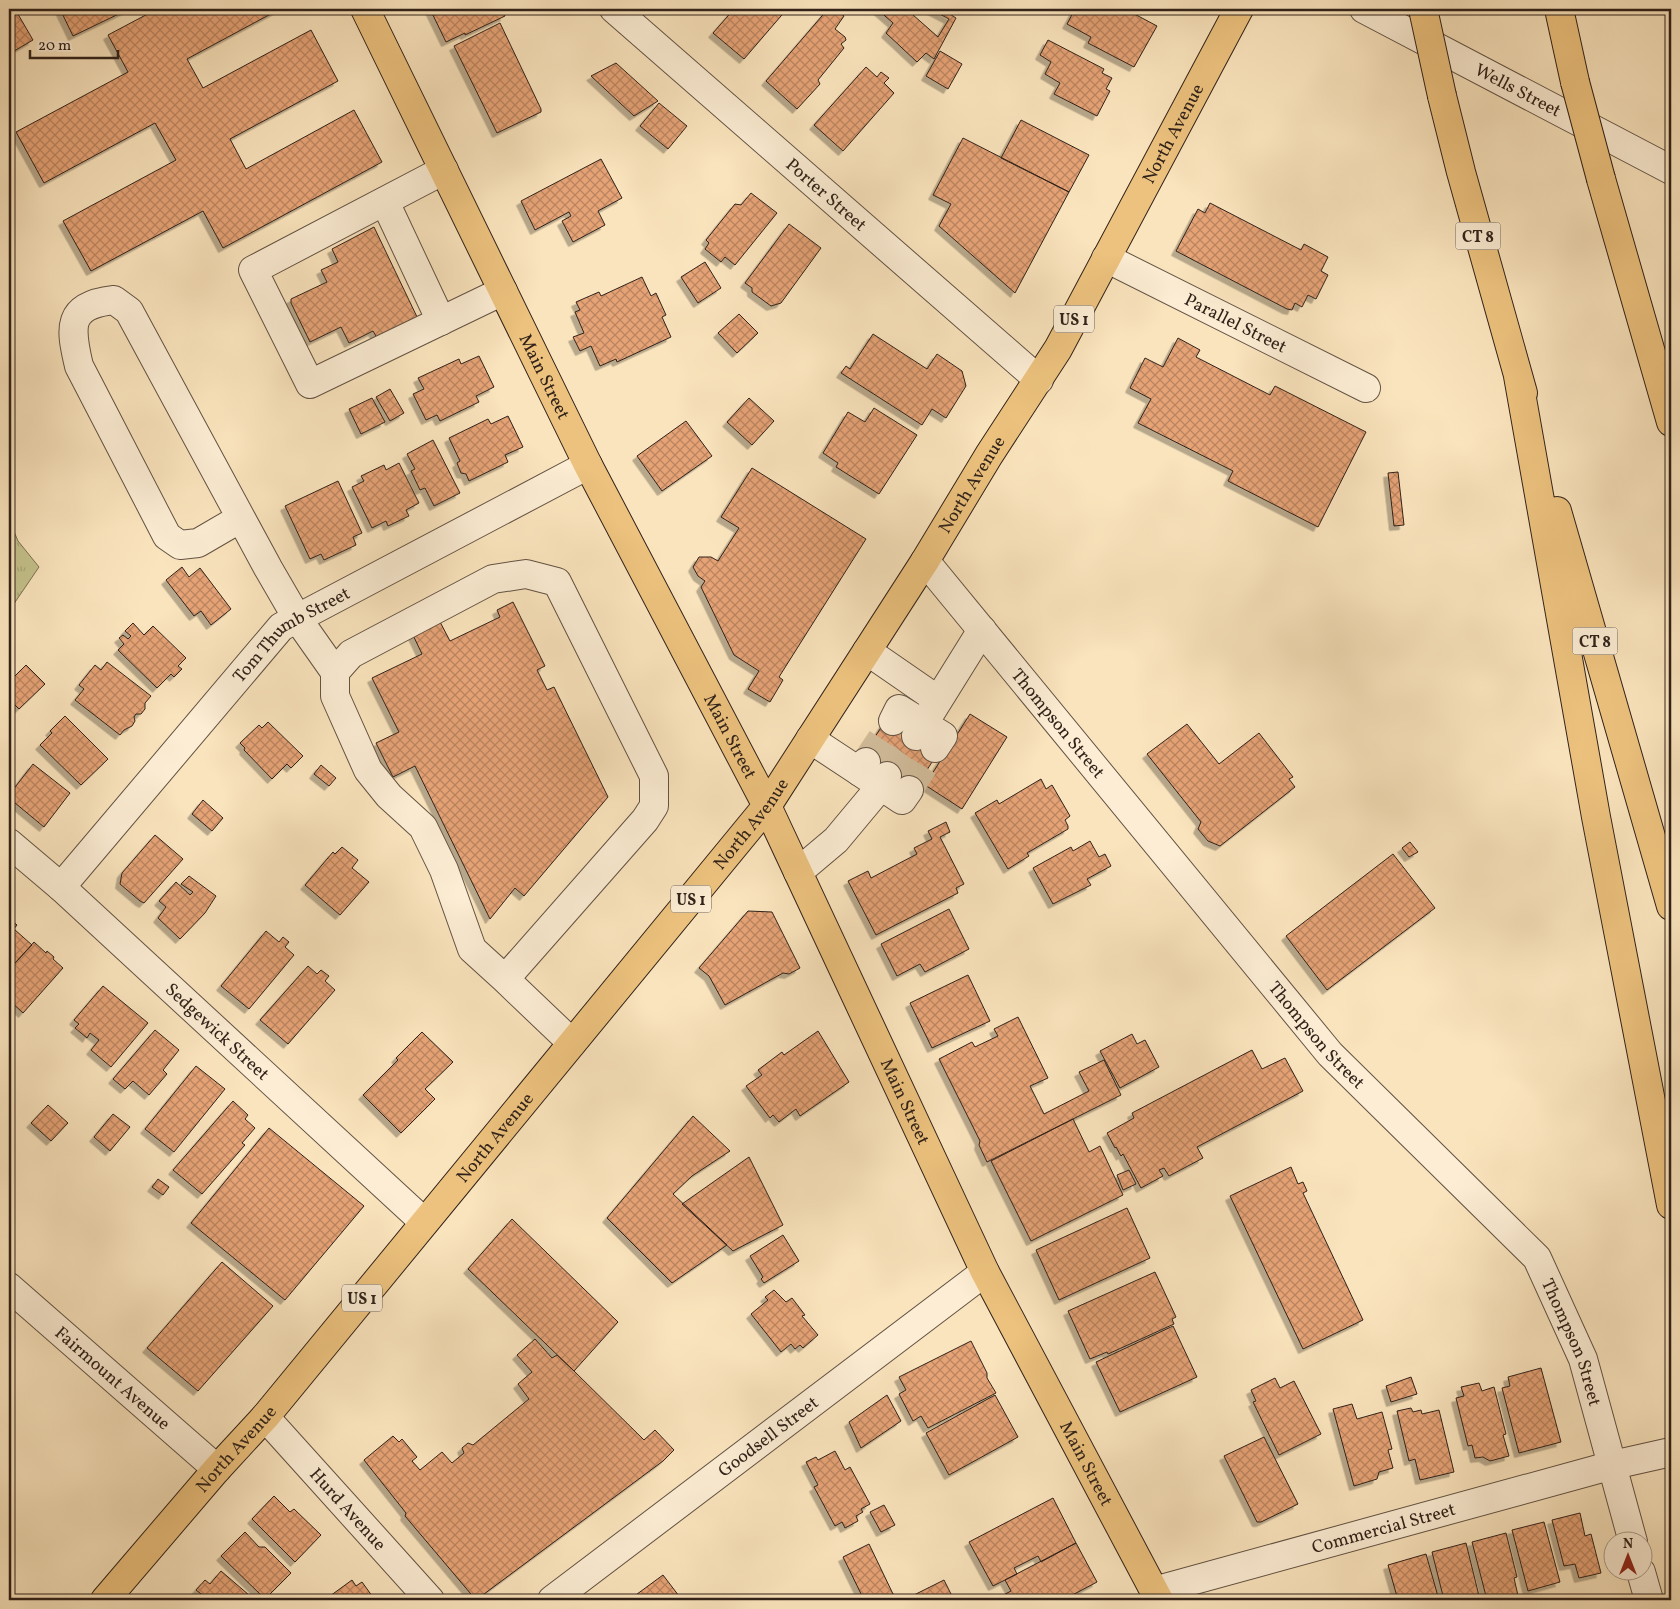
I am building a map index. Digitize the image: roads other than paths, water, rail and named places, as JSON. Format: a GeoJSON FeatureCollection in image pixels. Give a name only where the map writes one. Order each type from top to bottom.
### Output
{"type":"FeatureCollection","features":[{"type":"Feature","properties":{"kind":"main road","name":"Main Street"},"geometry":{"type":"LineString","coordinates":[[365,9],[588,465],[767,806],[985,1272],[1156,1596]]}},
{"type":"Feature","properties":{"kind":"main road","name":"North Avenue"},"geometry":{"type":"LineString","coordinates":[[105,1600],[217,1469],[265,1417],[767,806],[925,561],[989,455],[1058,349],[1239,9]]}},
{"type":"Feature","properties":{"kind":"main road","name":"CT 8"},"geometry":{"type":"LineString","coordinates":[[1423,9],[1468,200],[1671,906]]}},
{"type":"Feature","properties":{"kind":"main road"},"geometry":{"type":"LineString","coordinates":[[1559,9],[1575,82],[1601,179],[1671,422]]}},
{"type":"Feature","properties":{"kind":"main road"},"geometry":{"type":"LineString","coordinates":[[1518,376],[1596,817],[1671,1206]]}},
{"type":"Feature","properties":{"kind":"street","name":"Porter Street"},"geometry":{"type":"LineString","coordinates":[[614,9],[1039,380]]}},
{"type":"Feature","properties":{"kind":"street","name":"Wells Street"},"geometry":{"type":"LineString","coordinates":[[1364,9],[1671,170]]}},
{"type":"Feature","properties":{"kind":"street"},"geometry":{"type":"LineString","coordinates":[[444,170],[253,270],[310,384],[503,291]]}},
{"type":"Feature","properties":{"kind":"street"},"geometry":{"type":"LineString","coordinates":[[385,202],[441,321]]}},
{"type":"Feature","properties":{"kind":"street","name":"Parallel Street"},"geometry":{"type":"LineString","coordinates":[[1106,258],[1366,388]]}},
{"type":"Feature","properties":{"kind":"street"},"geometry":{"type":"LineString","coordinates":[[240,518],[198,543],[180,545],[167,536],[79,366],[73,341],[73,323],[82,310],[99,302],[114,300],[129,311],[240,518],[297,618],[335,672],[335,696],[368,770],[389,796],[423,827],[444,870],[472,949],[572,1043]]}},
{"type":"Feature","properties":{"kind":"street","name":"Tom Thumb Street"},"geometry":{"type":"LineString","coordinates":[[61,887],[281,627],[588,465]]}},
{"type":"Feature","properties":{"kind":"street","name":"Thompson Street"},"geometry":{"type":"LineString","coordinates":[[925,561],[1330,1054],[1538,1258],[1583,1359],[1630,1532]]}},
{"type":"Feature","properties":{"kind":"street"},"geometry":{"type":"LineString","coordinates":[[335,672],[351,654],[493,579],[526,574],[557,582],[654,776],[654,806],[645,820],[505,979]]}},
{"type":"Feature","properties":{"kind":"street"},"geometry":{"type":"LineString","coordinates":[[893,721],[899,709],[925,736],[938,700],[982,630]]}},
{"type":"Feature","properties":{"kind":"street"},"geometry":{"type":"LineString","coordinates":[[867,651],[938,700]]}},
{"type":"Feature","properties":{"kind":"street"},"geometry":{"type":"LineString","coordinates":[[798,872],[836,840],[881,777],[810,739]]}},
{"type":"Feature","properties":{"kind":"street","name":"Sedgewick Street"},"geometry":{"type":"LineString","coordinates":[[9,843],[61,887],[424,1222]]}},
{"type":"Feature","properties":{"kind":"street","name":"Goodsell Street"},"geometry":{"type":"LineString","coordinates":[[552,1600],[985,1272]]}},
{"type":"Feature","properties":{"kind":"street","name":"Fairmount Avenue"},"geometry":{"type":"LineString","coordinates":[[9,1287],[217,1469]]}},
{"type":"Feature","properties":{"kind":"street","name":"Hurd Avenue"},"geometry":{"type":"LineString","coordinates":[[265,1417],[430,1600]]}},
{"type":"Feature","properties":{"kind":"street","name":"Commercial Street"},"geometry":{"type":"LineString","coordinates":[[1156,1596],[1613,1465],[1671,1452]]}},
{"type":"Feature","properties":{"kind":"street"},"geometry":{"type":"LineString","coordinates":[[1644,1582],[1648,1600]]}},
{"type":"Feature","properties":{"kind":"tunnel"},"geometry":{"type":"LineString","coordinates":[[866,762],[893,721]]}},
{"type":"Feature","properties":{"kind":"tunnel"},"geometry":{"type":"LineString","coordinates":[[887,776],[916,736]]}},
{"type":"Feature","properties":{"kind":"tunnel"},"geometry":{"type":"LineString","coordinates":[[909,790],[935,748]]}}]}
